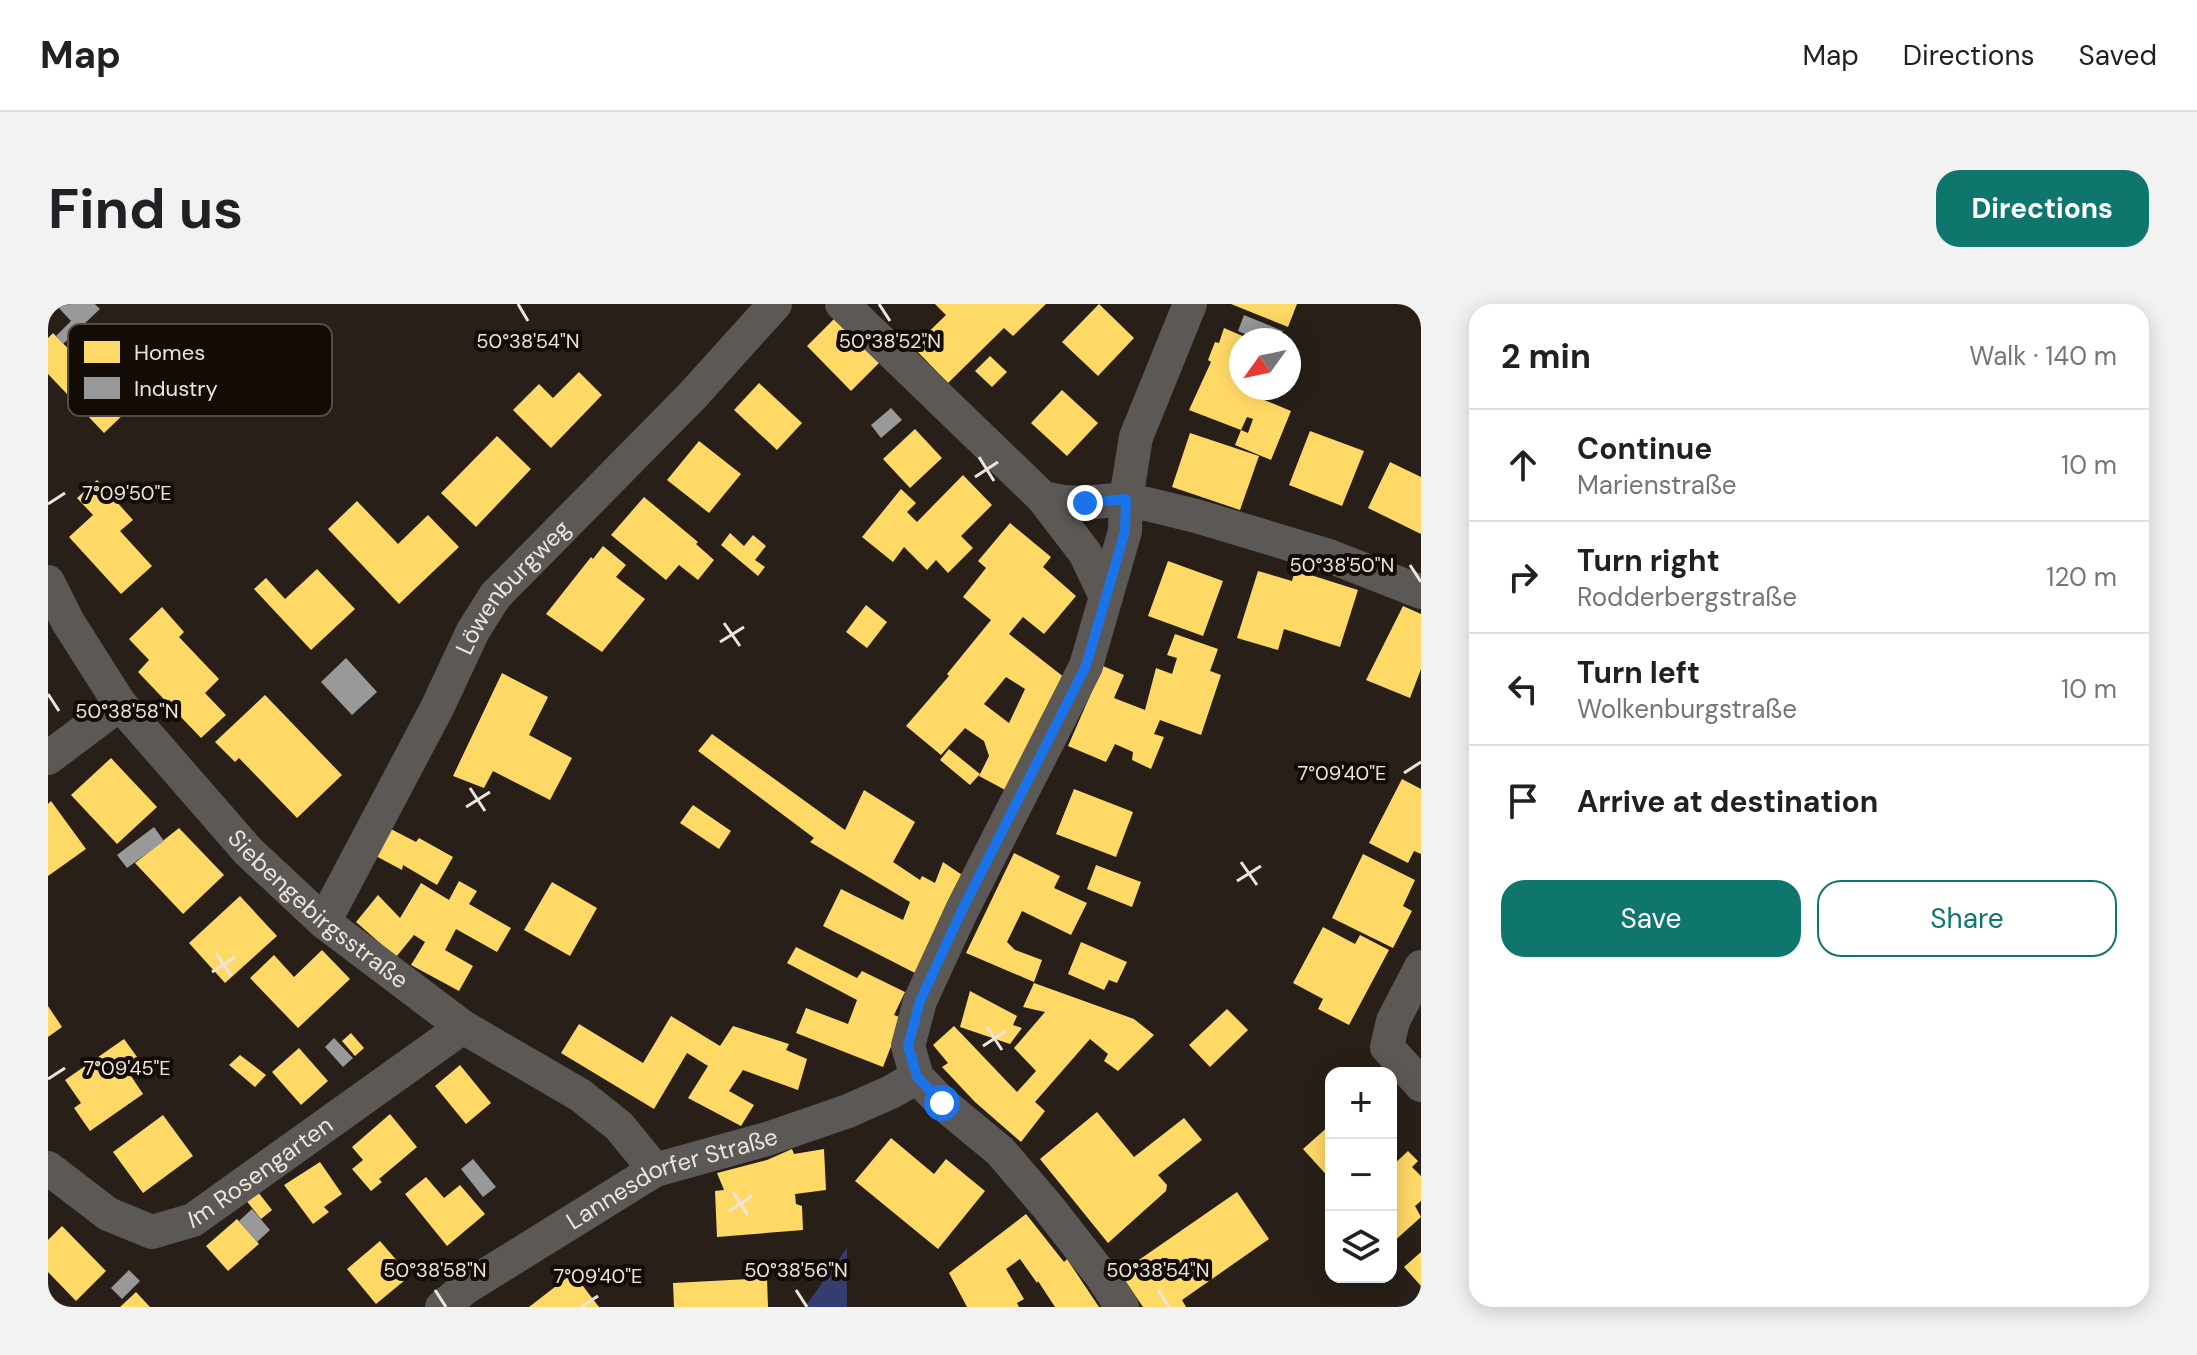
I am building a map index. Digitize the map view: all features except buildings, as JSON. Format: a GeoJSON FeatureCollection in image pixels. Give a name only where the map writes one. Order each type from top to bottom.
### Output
{"type":"FeatureCollection","features":[{"type":"Feature","properties":{"kind":"street","name":"Löwenburgweg"},"geometry":{"type":"LineString","coordinates":[[324,922],[437,708],[473,631],[495,596],[693,395],[775,304]]}},
{"type":"Feature","properties":{"kind":"street"},"geometry":{"type":"LineString","coordinates":[[842,304],[1043,498],[1085,553],[1106,597]]}},
{"type":"Feature","properties":{"kind":"street"},"geometry":{"type":"LineString","coordinates":[[1122,1307],[1066,1230],[1000,1151],[942,1103],[917,1077],[908,1046],[920,1001],[962,910],[1086,666],[1125,531],[1126,499],[1136,437],[1190,304]]}},
{"type":"Feature","properties":{"kind":"street"},"geometry":{"type":"LineString","coordinates":[[1043,498],[1085,503],[1126,499],[1196,516],[1329,556],[1421,592]]}},
{"type":"Feature","properties":{"kind":"street","name":"Siebengebirgsstraße"},"geometry":{"type":"LineString","coordinates":[[48,582],[68,622],[120,704],[248,851],[324,922],[463,1027],[580,1095],[619,1126],[655,1170]]}},
{"type":"Feature","properties":{"kind":"street"},"geometry":{"type":"LineString","coordinates":[[48,758],[120,704]]}},
{"type":"Feature","properties":{"kind":"street"},"geometry":{"type":"LineString","coordinates":[[1421,967],[1393,1021],[1387,1047],[1421,1085]]}},
{"type":"Feature","properties":{"kind":"street","name":"Im Rosengarten"},"geometry":{"type":"LineString","coordinates":[[48,1168],[108,1214],[152,1232],[193,1220],[463,1027]]}},
{"type":"Feature","properties":{"kind":"street","name":"Lannesdorfer Straße"},"geometry":{"type":"LineString","coordinates":[[442,1307],[465,1288],[655,1170],[767,1139],[835,1116],[917,1077]]}},
{"type":"Feature","properties":{"kind":"shaded area"},"geometry":{"type":"Polygon","coordinates":[[[847,1248],[847,1307],[805,1307],[847,1248]]]}},
{"type":"Feature","properties":{"kind":"route"},"geometry":{"type":"LineString","coordinates":[[942,1103],[917,1077],[908,1046],[920,1001],[962,910],[1086,666],[1125,531],[1126,499],[1085,503]]}}]}
